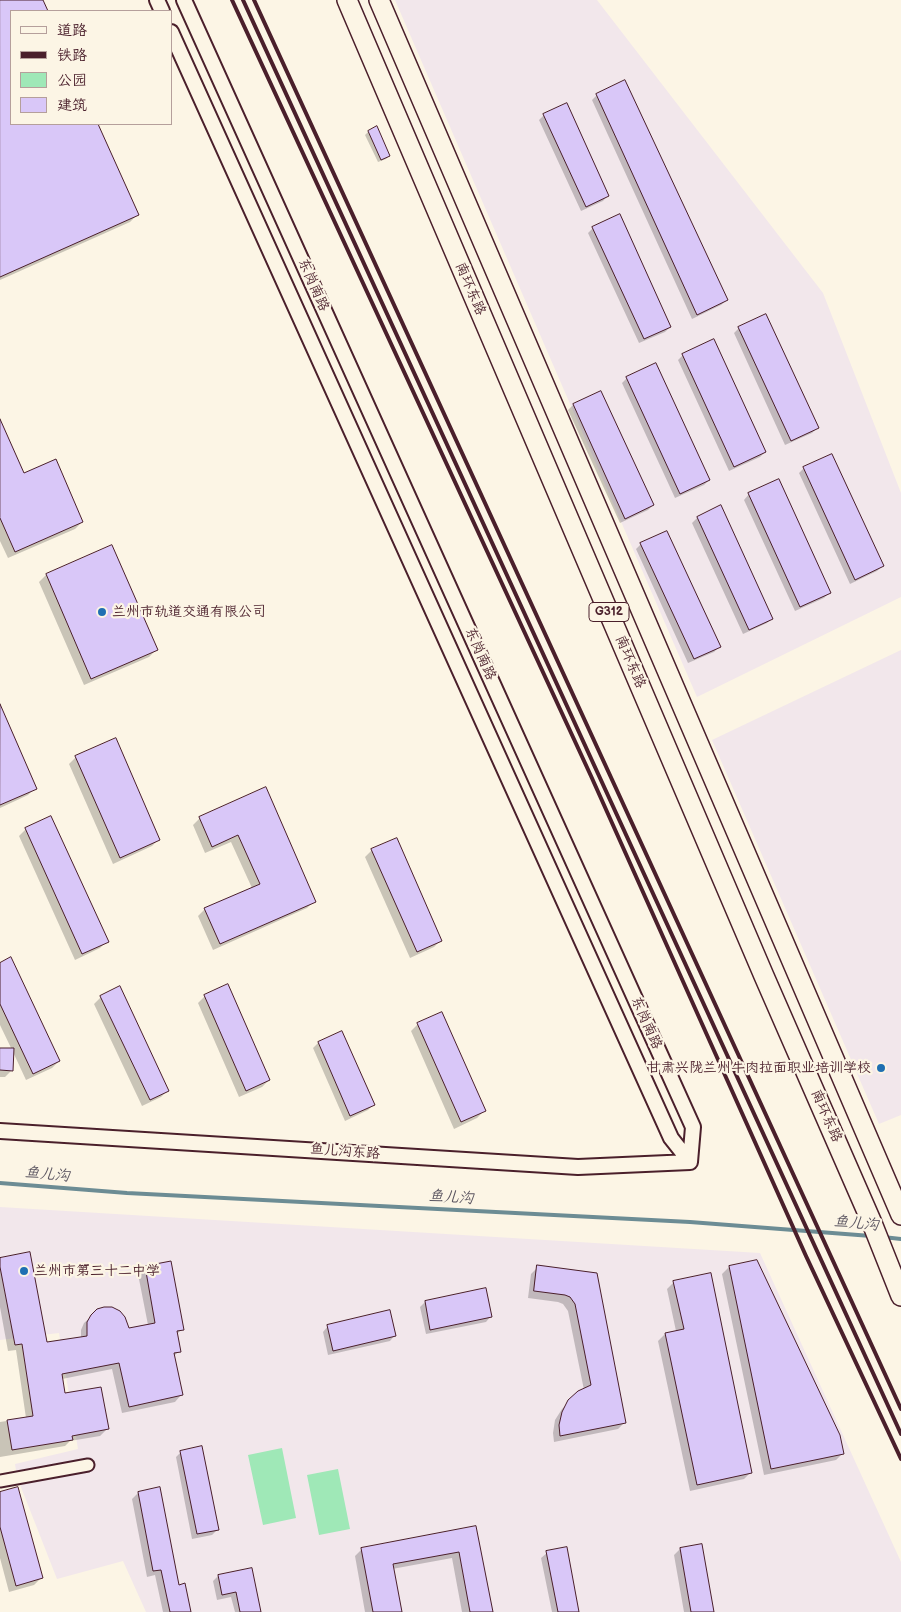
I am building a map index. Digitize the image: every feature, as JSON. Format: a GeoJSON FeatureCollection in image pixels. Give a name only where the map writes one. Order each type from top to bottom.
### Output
{"type":"FeatureCollection","features":[{"type":"Feature","properties":{"kind":"highway","name":"南环东路"},"geometry":{"type":"LineString","coordinates":[[347,0],[764,976],[872,1223],[901,1296]]}},
{"type":"Feature","properties":{"kind":"highway","name":"G312"},"geometry":{"type":"LineString","coordinates":[[379,0],[901,1215]]}},
{"type":"Feature","properties":{"kind":"highway"},"geometry":{"type":"LineString","coordinates":[[523,411],[551,399]]}},
{"type":"Feature","properties":{"kind":"street","name":"东岗南路"},"geometry":{"type":"LineString","coordinates":[[184,0],[694,1128],[690,1162]]}},
{"type":"Feature","properties":{"kind":"street","name":"东岗南路"},"geometry":{"type":"LineString","coordinates":[[172,34],[671,1138],[690,1162]]}},
{"type":"Feature","properties":{"kind":"street","name":"鱼儿沟东路"},"geometry":{"type":"LineString","coordinates":[[0,1131],[578,1167],[690,1162]]}},
{"type":"Feature","properties":{"kind":"street"},"geometry":{"type":"LineString","coordinates":[[0,1481],[88,1465]]}},
{"type":"Feature","properties":{"kind":"shaded area"},"geometry":{"type":"Polygon","coordinates":[[[395,0],[597,0],[823,293],[901,493],[901,597],[697,697],[395,0]]]}},
{"type":"Feature","properties":{"kind":"shaded area"},"geometry":{"type":"Polygon","coordinates":[[[901,650],[901,1115],[879,1124],[712,740],[901,650]]]}},
{"type":"Feature","properties":{"kind":"shaded area"},"geometry":{"type":"Polygon","coordinates":[[[0,1207],[760,1253],[901,1562],[901,1612],[146,1612],[123,1561],[57,1579],[17,1477],[15,1464],[78,1449],[59,1333],[0,1340],[0,1207]]]}},
{"type":"Feature","properties":{"kind":"green space"},"geometry":{"type":"Polygon","coordinates":[[[282,1448],[296,1518],[263,1525],[248,1455],[282,1448]]]}},
{"type":"Feature","properties":{"kind":"green space"},"geometry":{"type":"Polygon","coordinates":[[[338,1469],[350,1529],[319,1535],[307,1475],[338,1469]]]}},
{"type":"Feature","properties":{"kind":"building"},"geometry":{"type":"Polygon","coordinates":[[[0,0],[43,0],[48,10],[10,10],[10,125],[98,125],[139,215],[0,277],[0,0]]]}},
{"type":"Feature","properties":{"kind":"building"},"geometry":{"type":"Polygon","coordinates":[[[625,80],[728,300],[697,315],[596,94],[625,80]]]}},
{"type":"Feature","properties":{"kind":"building"},"geometry":{"type":"Polygon","coordinates":[[[567,103],[609,196],[586,207],[543,114],[567,103]]]}},
{"type":"Feature","properties":{"kind":"building"},"geometry":{"type":"Polygon","coordinates":[[[377,126],[390,156],[381,160],[368,131],[377,126]]]}},
{"type":"Feature","properties":{"kind":"building"},"geometry":{"type":"Polygon","coordinates":[[[620,214],[671,327],[644,339],[592,227],[620,214]]]}},
{"type":"Feature","properties":{"kind":"building"},"geometry":{"type":"Polygon","coordinates":[[[766,314],[819,428],[791,441],[738,327],[766,314]]]}},
{"type":"Feature","properties":{"kind":"building"},"geometry":{"type":"Polygon","coordinates":[[[714,339],[766,452],[734,467],[682,354],[714,339]]]}},
{"type":"Feature","properties":{"kind":"building"},"geometry":{"type":"Polygon","coordinates":[[[656,363],[710,480],[680,494],[626,377],[656,363]]]}},
{"type":"Feature","properties":{"kind":"building"},"geometry":{"type":"Polygon","coordinates":[[[601,391],[654,505],[625,519],[573,404],[601,391]]]}},
{"type":"Feature","properties":{"kind":"building"},"geometry":{"type":"Polygon","coordinates":[[[0,419],[24,473],[56,459],[83,522],[15,552],[0,518],[0,419]]]}},
{"type":"Feature","properties":{"kind":"building"},"geometry":{"type":"Polygon","coordinates":[[[832,454],[884,566],[855,580],[803,467],[832,454]]]}},
{"type":"Feature","properties":{"kind":"building"},"geometry":{"type":"Polygon","coordinates":[[[779,479],[831,593],[800,607],[748,493],[779,479]]]}},
{"type":"Feature","properties":{"kind":"building"},"geometry":{"type":"Polygon","coordinates":[[[721,505],[773,619],[749,630],[697,517],[721,505]]]}},
{"type":"Feature","properties":{"kind":"building"},"geometry":{"type":"Polygon","coordinates":[[[667,531],[721,647],[694,659],[640,543],[667,531]]]}},
{"type":"Feature","properties":{"kind":"building","name":"兰州市轨道交通有限公司"},"geometry":{"type":"Polygon","coordinates":[[[112,545],[158,650],[91,679],[46,574],[112,545]]]}},
{"type":"Feature","properties":{"kind":"building"},"geometry":{"type":"Polygon","coordinates":[[[0,704],[37,789],[0,805],[0,704]]]}},
{"type":"Feature","properties":{"kind":"building"},"geometry":{"type":"Polygon","coordinates":[[[116,738],[160,840],[120,858],[75,756],[116,738]]]}},
{"type":"Feature","properties":{"kind":"building"},"geometry":{"type":"Polygon","coordinates":[[[266,787],[316,902],[220,944],[204,908],[260,884],[238,835],[212,847],[199,817],[266,787]]]}},
{"type":"Feature","properties":{"kind":"building"},"geometry":{"type":"Polygon","coordinates":[[[51,816],[109,942],[82,954],[25,828],[51,816]]]}},
{"type":"Feature","properties":{"kind":"building"},"geometry":{"type":"Polygon","coordinates":[[[397,838],[442,941],[417,952],[371,849],[397,838]]]}},
{"type":"Feature","properties":{"kind":"building"},"geometry":{"type":"Polygon","coordinates":[[[11,957],[60,1061],[33,1074],[0,1004],[0,963],[11,957]]]}},
{"type":"Feature","properties":{"kind":"building"},"geometry":{"type":"Polygon","coordinates":[[[228,984],[270,1080],[246,1091],[204,995],[228,984]]]}},
{"type":"Feature","properties":{"kind":"building"},"geometry":{"type":"Polygon","coordinates":[[[120,986],[169,1091],[150,1100],[100,996],[120,986]]]}},
{"type":"Feature","properties":{"kind":"building"},"geometry":{"type":"Polygon","coordinates":[[[442,1012],[486,1111],[461,1122],[417,1023],[442,1012]]]}},
{"type":"Feature","properties":{"kind":"building"},"geometry":{"type":"Polygon","coordinates":[[[342,1031],[375,1105],[350,1116],[318,1042],[342,1031]]]}},
{"type":"Feature","properties":{"kind":"building"},"geometry":{"type":"Polygon","coordinates":[[[0,1048],[14,1048],[13,1071],[0,1070],[0,1048]]]}},
{"type":"Feature","properties":{"kind":"building"},"geometry":{"type":"Polygon","coordinates":[[[30,1252],[47,1342],[87,1336],[87,1322],[91,1315],[97,1309],[104,1307],[112,1307],[120,1311],[125,1317],[129,1328],[155,1323],[145,1266],[171,1261],[184,1330],[177,1331],[181,1352],[174,1353],[183,1395],[129,1407],[119,1363],[62,1374],[65,1393],[101,1387],[109,1429],[72,1436],[73,1440],[12,1450],[7,1420],[33,1416],[22,1344],[15,1345],[0,1267],[0,1258],[30,1252]]]}},
{"type":"Feature","properties":{"kind":"building"},"geometry":{"type":"Polygon","coordinates":[[[757,1260],[840,1435],[844,1454],[771,1469],[729,1266],[757,1260]]]}},
{"type":"Feature","properties":{"kind":"building"},"geometry":{"type":"Polygon","coordinates":[[[537,1265],[597,1273],[626,1423],[560,1436],[559,1425],[562,1412],[568,1400],[578,1391],[591,1385],[575,1304],[570,1297],[565,1295],[534,1291],[537,1265]]]}},
{"type":"Feature","properties":{"kind":"building"},"geometry":{"type":"Polygon","coordinates":[[[711,1273],[752,1473],[697,1485],[665,1333],[684,1329],[673,1281],[711,1273]]]}},
{"type":"Feature","properties":{"kind":"building"},"geometry":{"type":"Polygon","coordinates":[[[486,1288],[492,1317],[430,1330],[425,1301],[486,1288]]]}},
{"type":"Feature","properties":{"kind":"building"},"geometry":{"type":"Polygon","coordinates":[[[390,1310],[396,1336],[333,1351],[327,1325],[390,1310]]]}},
{"type":"Feature","properties":{"kind":"building"},"geometry":{"type":"Polygon","coordinates":[[[202,1446],[219,1530],[197,1534],[180,1451],[202,1446]]]}},
{"type":"Feature","properties":{"kind":"building"},"geometry":{"type":"Polygon","coordinates":[[[18,1487],[43,1578],[16,1586],[0,1527],[0,1492],[18,1487]]]}},
{"type":"Feature","properties":{"kind":"building"},"geometry":{"type":"Polygon","coordinates":[[[160,1487],[179,1585],[185,1583],[191,1612],[170,1612],[161,1570],[153,1571],[138,1492],[160,1487]]]}},
{"type":"Feature","properties":{"kind":"building"},"geometry":{"type":"Polygon","coordinates":[[[476,1526],[493,1612],[470,1612],[459,1552],[393,1564],[402,1612],[373,1612],[361,1548],[476,1526]]]}},
{"type":"Feature","properties":{"kind":"building"},"geometry":{"type":"Polygon","coordinates":[[[702,1544],[714,1612],[691,1612],[680,1548],[702,1544]]]}},
{"type":"Feature","properties":{"kind":"building"},"geometry":{"type":"Polygon","coordinates":[[[567,1547],[579,1612],[558,1612],[546,1551],[567,1547]]]}},
{"type":"Feature","properties":{"kind":"building"},"geometry":{"type":"Polygon","coordinates":[[[252,1568],[261,1612],[240,1612],[236,1592],[222,1595],[218,1575],[252,1568]]]}},
{"type":"Feature","properties":{"kind":"waterway","name":"鱼儿沟"},"geometry":{"type":"LineString","coordinates":[[0,1183],[127,1193],[690,1222],[871,1236]]}},
{"type":"Feature","properties":{"kind":"waterway","name":"鱼儿沟"},"geometry":{"type":"LineString","coordinates":[[883,1237],[901,1239]]}},
{"type":"Feature","properties":{"kind":"railway"},"geometry":{"type":"LineString","coordinates":[[232,0],[591,776],[806,1256],[901,1459]]}},
{"type":"Feature","properties":{"kind":"railway"},"geometry":{"type":"LineString","coordinates":[[243,0],[901,1434]]}},
{"type":"Feature","properties":{"kind":"railway"},"geometry":{"type":"LineString","coordinates":[[254,0],[901,1409]]}},
{"type":"Feature","properties":{"kind":"place","name":"兰州市轨道交通有限公司"},"geometry":{"type":"Point","coordinates":[102,612]}},
{"type":"Feature","properties":{"kind":"place","name":"甘肃兴陇兰州牛肉拉面职业培训学校"},"geometry":{"type":"Point","coordinates":[881,1068]}},
{"type":"Feature","properties":{"kind":"place","name":"兰州市第三十二中学"},"geometry":{"type":"Point","coordinates":[24,1271]}}]}
